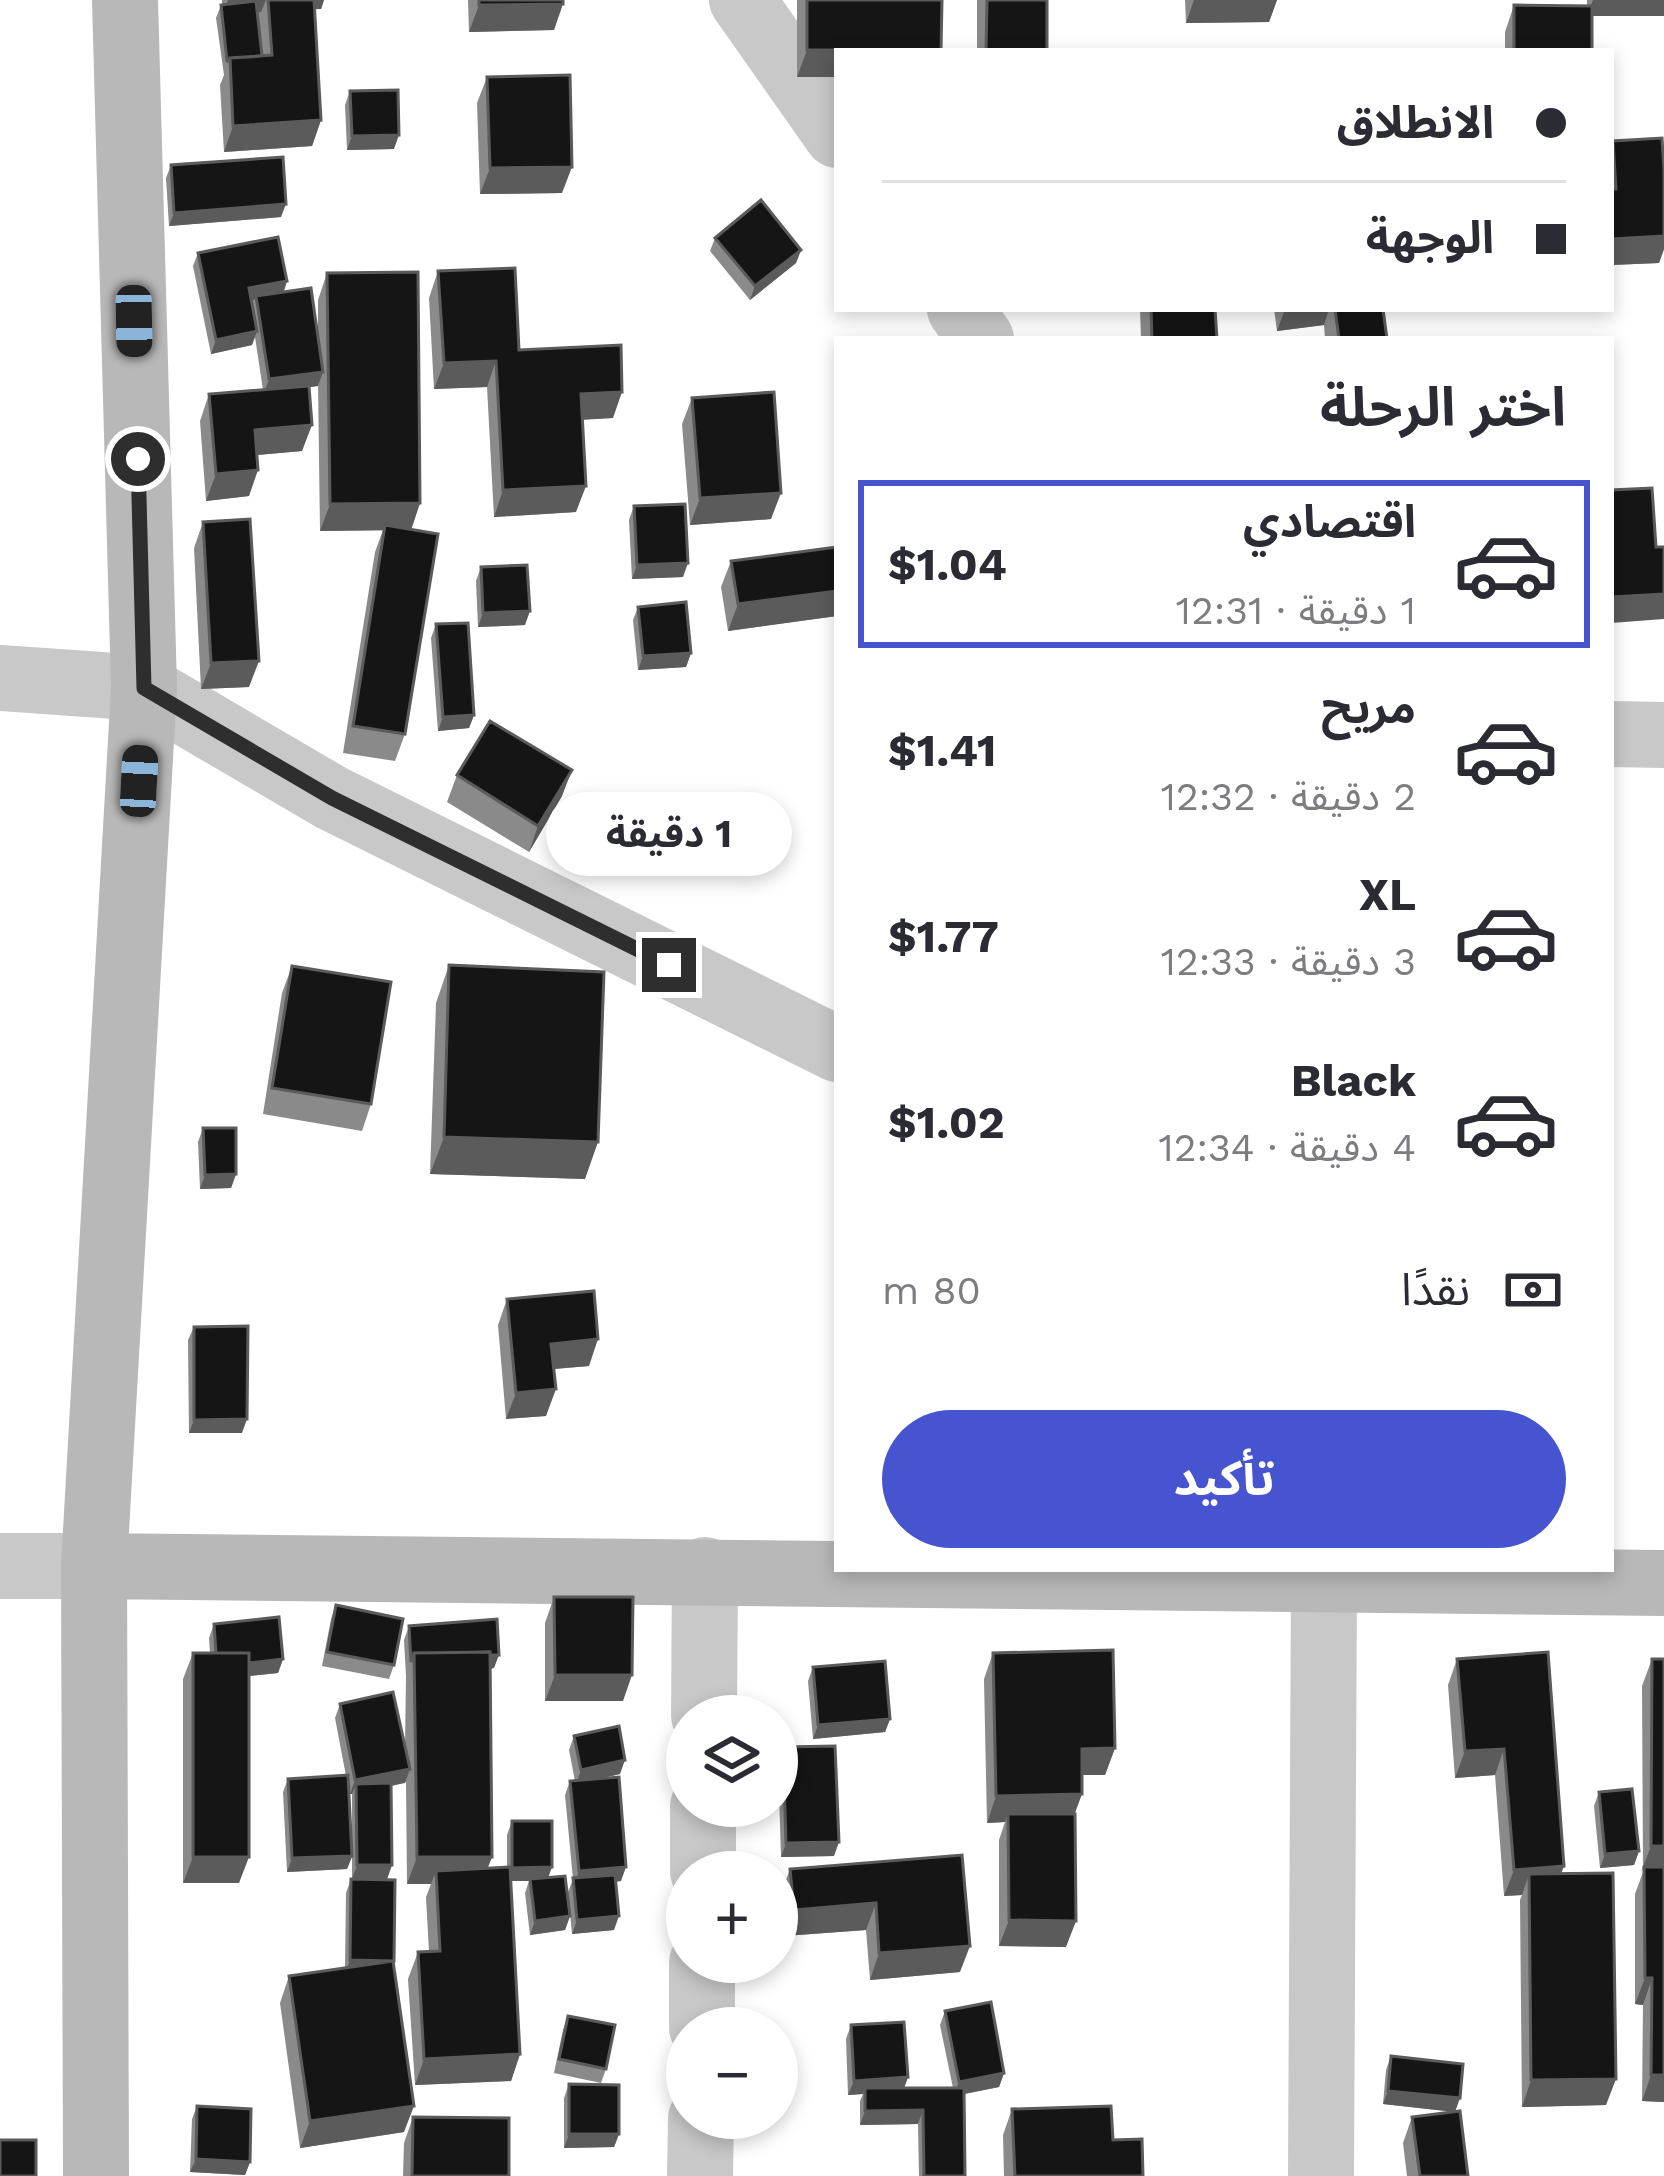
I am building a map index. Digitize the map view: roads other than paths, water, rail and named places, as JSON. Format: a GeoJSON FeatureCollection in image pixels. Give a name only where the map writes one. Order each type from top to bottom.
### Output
{"type":"FeatureCollection","features":[{"type":"Feature","properties":{"kind":"street"},"geometry":{"type":"LineString","coordinates":[[96,2176],[94,1566],[144,688],[125,0]]}},
{"type":"Feature","properties":{"kind":"street"},"geometry":{"type":"LineString","coordinates":[[742,0],[834,131]]}},
{"type":"Feature","properties":{"kind":"street"},"geometry":{"type":"LineString","coordinates":[[0,678],[144,688],[332,798],[834,1047]]}},
{"type":"Feature","properties":{"kind":"street"},"geometry":{"type":"LineString","coordinates":[[1614,734],[1664,735]]}},
{"type":"Feature","properties":{"kind":"street"},"geometry":{"type":"LineString","coordinates":[[0,1566],[834,1571]]}},
{"type":"Feature","properties":{"kind":"street"},"geometry":{"type":"LineString","coordinates":[[704,1695],[705,1570]]}},
{"type":"Feature","properties":{"kind":"street"},"geometry":{"type":"LineString","coordinates":[[957,1572],[1664,1583]]}},
{"type":"Feature","properties":{"kind":"street"},"geometry":{"type":"LineString","coordinates":[[1321,2176],[1324,1581]]}},
{"type":"Feature","properties":{"kind":"street"},"geometry":{"type":"LineString","coordinates":[[700,2176],[701,2139]]}}]}
